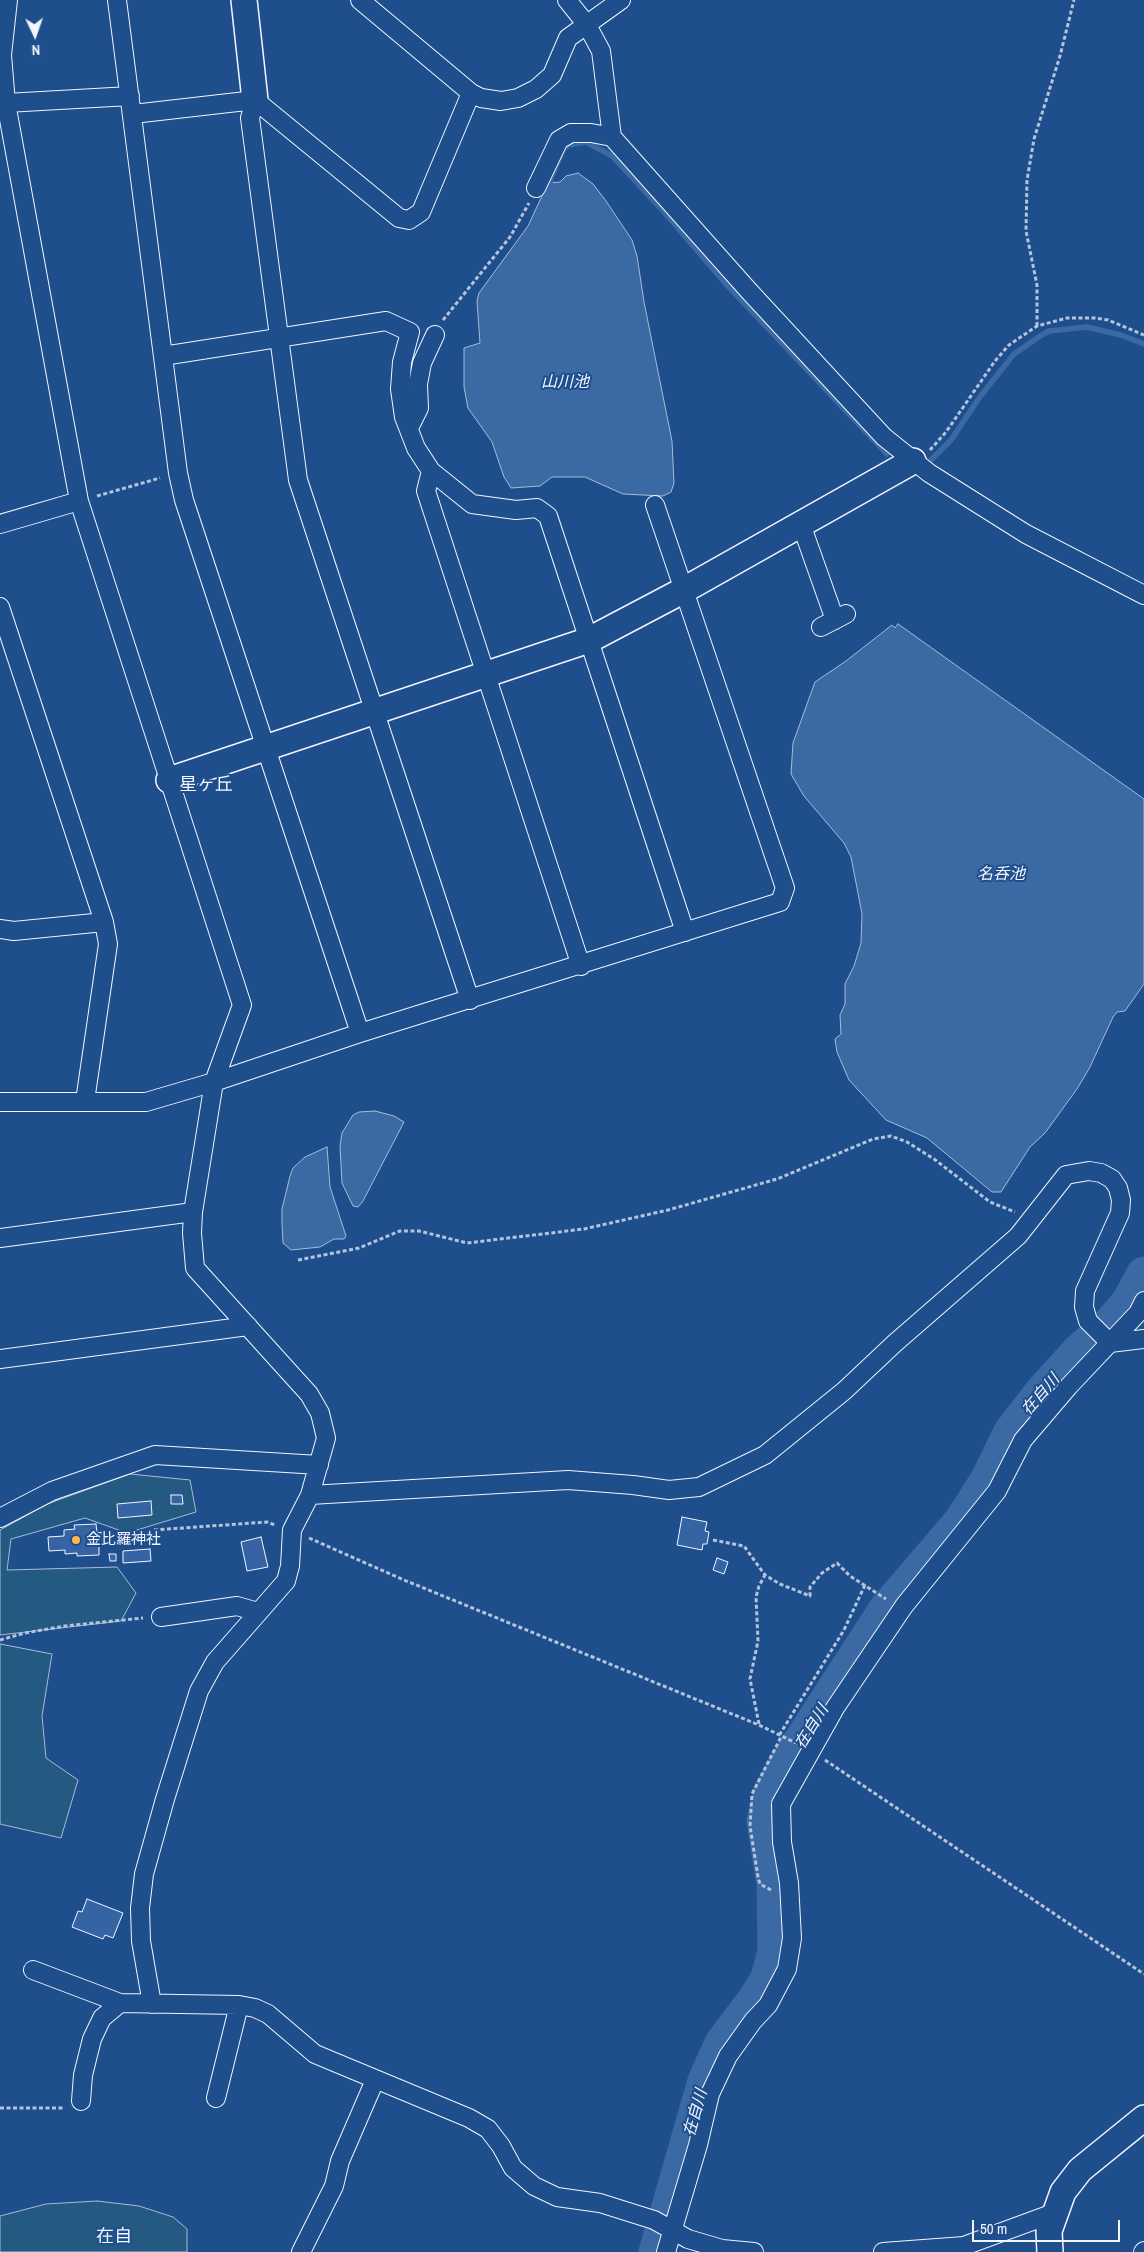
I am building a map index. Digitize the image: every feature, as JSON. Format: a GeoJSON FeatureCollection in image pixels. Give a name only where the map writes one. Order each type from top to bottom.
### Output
{"type":"FeatureCollection","features":[{"type":"Feature","properties":{"kind":"street"},"geometry":{"type":"LineString","coordinates":[[8,0],[2,55],[6,103],[6,141],[78,501],[242,1005],[214,1082],[192,1212],[192,1234],[196,1268],[309,1394],[320,1413],[326,1438],[310,1494],[292,1530],[290,1566],[286,1580],[215,1662],[199,1692],[144,1874],[140,1908],[141,1941],[152,2004]]}},
{"type":"Feature","properties":{"kind":"street"},"geometry":{"type":"LineString","coordinates":[[117,0],[178,473],[184,500],[360,1033]]}},
{"type":"Feature","properties":{"kind":"street"},"geometry":{"type":"LineString","coordinates":[[244,0],[255,100],[250,118],[298,480],[470,1000]]}},
{"type":"Feature","properties":{"kind":"street"},"geometry":{"type":"LineString","coordinates":[[360,0],[471,93],[481,98],[501,101],[518,98],[536,89],[552,75],[568,38],[621,0]]}},
{"type":"Feature","properties":{"kind":"street"},"geometry":{"type":"LineString","coordinates":[[567,0],[587,26],[601,51],[612,137],[832,382],[884,437],[913,461],[1026,534],[1144,595]]}},
{"type":"Feature","properties":{"kind":"street"},"geometry":{"type":"LineString","coordinates":[[132,114],[255,100],[399,218],[409,220],[421,212],[471,93]]}},
{"type":"Feature","properties":{"kind":"street"},"geometry":{"type":"LineString","coordinates":[[6,103],[130,96]]}},
{"type":"Feature","properties":{"kind":"street"},"geometry":{"type":"LineString","coordinates":[[536,188],[559,140],[571,133],[591,133],[612,137]]}},
{"type":"Feature","properties":{"kind":"street"},"geometry":{"type":"LineString","coordinates":[[163,356],[386,321],[410,332],[402,362],[400,388],[404,416],[416,448],[431,471],[472,504],[516,510],[537,508],[548,516],[685,932]]}},
{"type":"Feature","properties":{"kind":"street"},"geometry":{"type":"LineString","coordinates":[[409,428],[418,408],[418,384],[422,363],[435,336]]}},
{"type":"Feature","properties":{"kind":"street"},"geometry":{"type":"LineString","coordinates":[[169,780],[486,676],[589,640],[684,590],[913,461]]}},
{"type":"Feature","properties":{"kind":"street"},"geometry":{"type":"LineString","coordinates":[[431,471],[426,491],[581,966]]}},
{"type":"Feature","properties":{"kind":"street"},"geometry":{"type":"LineString","coordinates":[[0,524],[78,501]]}},
{"type":"Feature","properties":{"kind":"street"},"geometry":{"type":"LineString","coordinates":[[0,1102],[146,1102],[780,902],[785,888],[655,504]]}},
{"type":"Feature","properties":{"kind":"street"},"geometry":{"type":"LineString","coordinates":[[801,524],[834,620]]}},
{"type":"Feature","properties":{"kind":"street"},"geometry":{"type":"LineString","coordinates":[[0,607],[104,922],[108,944],[85,1101]]}},
{"type":"Feature","properties":{"kind":"street"},"geometry":{"type":"LineString","coordinates":[[0,929],[14,932],[104,922]]}},
{"type":"Feature","properties":{"kind":"street"},"geometry":{"type":"LineString","coordinates":[[310,1494],[568,1480],[669,1490],[699,1487],[765,1455],[837,1397],[1018,1236],[1066,1175],[1089,1171],[1101,1173],[1112,1179],[1118,1188],[1121,1200],[1120,1213],[1096,1262],[1085,1291],[1084,1307],[1088,1321],[1110,1343]]}},
{"type":"Feature","properties":{"kind":"street"},"geometry":{"type":"LineString","coordinates":[[0,1238],[192,1212]]}},
{"type":"Feature","properties":{"kind":"street"},"geometry":{"type":"LineString","coordinates":[[666,2252],[671,2228],[698,2145],[710,2094],[728,2056],[753,2021],[768,2005],[787,1969],[792,1938],[789,1882],[782,1842],[781,1804],[835,1708],[901,1609],[997,1491],[1023,1440],[1068,1386],[1138,1313],[1144,1301]]}},
{"type":"Feature","properties":{"kind":"street"},"geometry":{"type":"LineString","coordinates":[[0,1359],[248,1326]]}},
{"type":"Feature","properties":{"kind":"street"},"geometry":{"type":"LineString","coordinates":[[1110,1343],[1144,1339]]}},
{"type":"Feature","properties":{"kind":"street"},"geometry":{"type":"LineString","coordinates":[[0,1518],[52,1491],[155,1455],[319,1465]]}},
{"type":"Feature","properties":{"kind":"street"},"geometry":{"type":"LineString","coordinates":[[161,1617],[236,1606],[258,1612]]}},
{"type":"Feature","properties":{"kind":"street"},"geometry":{"type":"LineString","coordinates":[[33,1970],[120,2003],[239,2005],[255,2008],[268,2014],[315,2054],[470,2118],[488,2129],[514,2168],[534,2186],[557,2197],[600,2203],[654,2220],[688,2239],[722,2248],[754,2252]]}},
{"type":"Feature","properties":{"kind":"street"},"geometry":{"type":"LineString","coordinates":[[81,2101],[83,2075],[92,2038],[102,2018],[120,2003]]}},
{"type":"Feature","properties":{"kind":"street"},"geometry":{"type":"LineString","coordinates":[[216,2098],[239,2005]]}},
{"type":"Feature","properties":{"kind":"street"},"geometry":{"type":"LineString","coordinates":[[301,2252],[334,2186],[340,2162],[375,2080]]}},
{"type":"Feature","properties":{"kind":"street"},"geometry":{"type":"LineString","coordinates":[[1050,2252],[1049,2231],[1063,2192],[1080,2170],[1144,2118]]}},
{"type":"Feature","properties":{"kind":"street"},"geometry":{"type":"LineString","coordinates":[[883,2252],[934,2250],[964,2246],[1054,2213]]}},
{"type":"Feature","properties":{"kind":"path"},"geometry":{"type":"LineString","coordinates":[[1037,326],[1038,285],[1026,231],[1027,180],[1034,139],[1060,56],[1074,0]]}},
{"type":"Feature","properties":{"kind":"path"},"geometry":{"type":"LineString","coordinates":[[435,336],[447,312],[489,265],[510,237],[526,211],[536,188]]}},
{"type":"Feature","properties":{"kind":"path"},"geometry":{"type":"LineString","coordinates":[[913,461],[924,456],[946,432],[986,374],[1009,346],[1037,326],[1067,318],[1095,318],[1108,320],[1144,335]]}},
{"type":"Feature","properties":{"kind":"path"},"geometry":{"type":"LineString","coordinates":[[78,501],[178,473]]}},
{"type":"Feature","properties":{"kind":"path"},"geometry":{"type":"LineString","coordinates":[[298,1260],[359,1248],[400,1231],[420,1231],[467,1243],[584,1229],[668,1210],[778,1179],[873,1139],[891,1136],[908,1142],[934,1159],[990,1202],[1011,1212],[1036,1214]]}},
{"type":"Feature","properties":{"kind":"path"},"geometry":{"type":"LineString","coordinates":[[154,1530],[267,1522],[292,1530],[404,1580],[759,1724],[811,1751],[1144,1974]]}},
{"type":"Feature","properties":{"kind":"path"},"geometry":{"type":"LineString","coordinates":[[713,1540],[744,1546],[765,1575],[780,1584],[810,1596],[810,1586],[822,1573],[837,1564],[850,1576],[901,1609]]}},
{"type":"Feature","properties":{"kind":"path"},"geometry":{"type":"LineString","coordinates":[[759,1724],[750,1679],[758,1641],[756,1597],[758,1586],[765,1575]]}},
{"type":"Feature","properties":{"kind":"path"},"geometry":{"type":"LineString","coordinates":[[0,1640],[25,1633],[65,1626],[161,1617]]}},
{"type":"Feature","properties":{"kind":"path"},"geometry":{"type":"LineString","coordinates":[[0,2108],[66,2108],[81,2101]]}},
{"type":"Feature","properties":{"kind":"shaded area"},"geometry":{"type":"Polygon","coordinates":[[[130,1474],[190,1480],[196,1512],[127,1533],[85,1518],[11,1539],[7,1570],[117,1567],[136,1593],[121,1621],[0,1635],[0,1530],[47,1504],[130,1474]]]}},
{"type":"Feature","properties":{"kind":"shaded area"},"geometry":{"type":"Polygon","coordinates":[[[0,1644],[52,1654],[42,1716],[46,1758],[78,1780],[61,1838],[0,1824],[0,1644]]]}},
{"type":"Feature","properties":{"kind":"shaded area"},"geometry":{"type":"Polygon","coordinates":[[[97,2201],[139,2206],[173,2217],[187,2229],[187,2252],[0,2252],[0,2216],[46,2204],[97,2201]]]}},
{"type":"Feature","properties":{"kind":"water","name":"山川池"},"geometry":{"type":"Polygon","coordinates":[[[578,173],[593,184],[606,201],[632,240],[637,256],[644,302],[672,441],[674,483],[671,492],[663,496],[623,494],[585,477],[552,477],[540,486],[511,488],[504,477],[492,442],[468,408],[464,387],[464,348],[480,343],[477,301],[479,293],[528,226],[548,183],[560,182],[566,176],[578,173]]]}},
{"type":"Feature","properties":{"kind":"water","name":"名呑池"},"geometry":{"type":"Polygon","coordinates":[[[898,624],[1144,799],[1144,984],[1125,1011],[1117,1012],[1113,1017],[1090,1067],[1077,1089],[1045,1133],[1030,1147],[1001,1192],[992,1192],[927,1138],[886,1120],[849,1080],[837,1052],[835,1039],[841,1034],[840,1015],[845,1004],[845,984],[854,966],[861,943],[862,914],[851,857],[844,843],[804,796],[791,774],[793,743],[815,682],[846,661],[892,625],[895,628],[898,624]]]}},
{"type":"Feature","properties":{"kind":"water"},"geometry":{"type":"Polygon","coordinates":[[[375,1111],[394,1116],[404,1122],[363,1201],[358,1207],[353,1206],[342,1183],[340,1146],[342,1133],[353,1115],[359,1112],[375,1111]]]}},
{"type":"Feature","properties":{"kind":"water"},"geometry":{"type":"Polygon","coordinates":[[[327,1147],[330,1187],[346,1236],[344,1239],[334,1239],[320,1247],[291,1250],[283,1243],[282,1223],[282,1209],[290,1176],[293,1168],[305,1157],[327,1147]]]}},
{"type":"Feature","properties":{"kind":"building"},"geometry":{"type":"Polygon","coordinates":[[[171,1495],[182,1495],[183,1504],[171,1504],[171,1495]]]}},
{"type":"Feature","properties":{"kind":"building"},"geometry":{"type":"Polygon","coordinates":[[[151,1501],[152,1515],[118,1518],[117,1504],[151,1501]]]}},
{"type":"Feature","properties":{"kind":"building"},"geometry":{"type":"Polygon","coordinates":[[[682,1517],[707,1522],[705,1531],[709,1532],[707,1544],[703,1544],[702,1550],[677,1545],[682,1517]]]}},
{"type":"Feature","properties":{"kind":"building","name":"金比羅神社"},"geometry":{"type":"Polygon","coordinates":[[[96,1524],[97,1533],[102,1532],[103,1544],[99,1544],[99,1555],[77,1556],[77,1553],[65,1554],[65,1550],[49,1551],[48,1537],[64,1536],[64,1530],[75,1529],[74,1525],[96,1524]]]}},
{"type":"Feature","properties":{"kind":"building"},"geometry":{"type":"Polygon","coordinates":[[[261,1537],[268,1567],[247,1571],[241,1542],[261,1537]]]}},
{"type":"Feature","properties":{"kind":"building"},"geometry":{"type":"Polygon","coordinates":[[[150,1549],[151,1561],[123,1563],[123,1551],[150,1549]]]}},
{"type":"Feature","properties":{"kind":"building"},"geometry":{"type":"Polygon","coordinates":[[[109,1554],[116,1554],[116,1561],[110,1561],[109,1554]]]}},
{"type":"Feature","properties":{"kind":"building"},"geometry":{"type":"Polygon","coordinates":[[[717,1558],[728,1562],[724,1574],[713,1570],[717,1558]]]}},
{"type":"Feature","properties":{"kind":"building"},"geometry":{"type":"Polygon","coordinates":[[[87,1899],[123,1913],[113,1938],[105,1935],[103,1939],[72,1927],[78,1911],[82,1912],[87,1899]]]}},
{"type":"Feature","properties":{"kind":"waterway"},"geometry":{"type":"LineString","coordinates":[[550,185],[563,150],[568,145],[586,142],[612,156],[664,212],[725,283],[887,454]]}},
{"type":"Feature","properties":{"kind":"waterway"},"geometry":{"type":"LineString","coordinates":[[930,461],[951,440],[979,398],[1014,354],[1049,331],[1087,327],[1121,335],[1144,344]]}},
{"type":"Feature","properties":{"kind":"waterway","name":"在自川"},"geometry":{"type":"LineString","coordinates":[[656,2252],[705,2081],[722,2043],[756,1998],[768,1978],[775,1951],[774,1884],[764,1821],[770,1794],[784,1767],[886,1609],[962,1520],[988,1479],[1011,1432],[1041,1393],[1078,1352],[1108,1326],[1128,1303],[1144,1274]]}},
{"type":"Feature","properties":{"kind":"place","name":"金比羅神社"},"geometry":{"type":"Point","coordinates":[76,1540]}},
{"type":"Feature","properties":{"kind":"district","name":"星ヶ丘"},"geometry":{"type":"Point","coordinates":[206,785]}},
{"type":"Feature","properties":{"kind":"district","name":"在自"},"geometry":{"type":"Point","coordinates":[114,2237]}}]}
